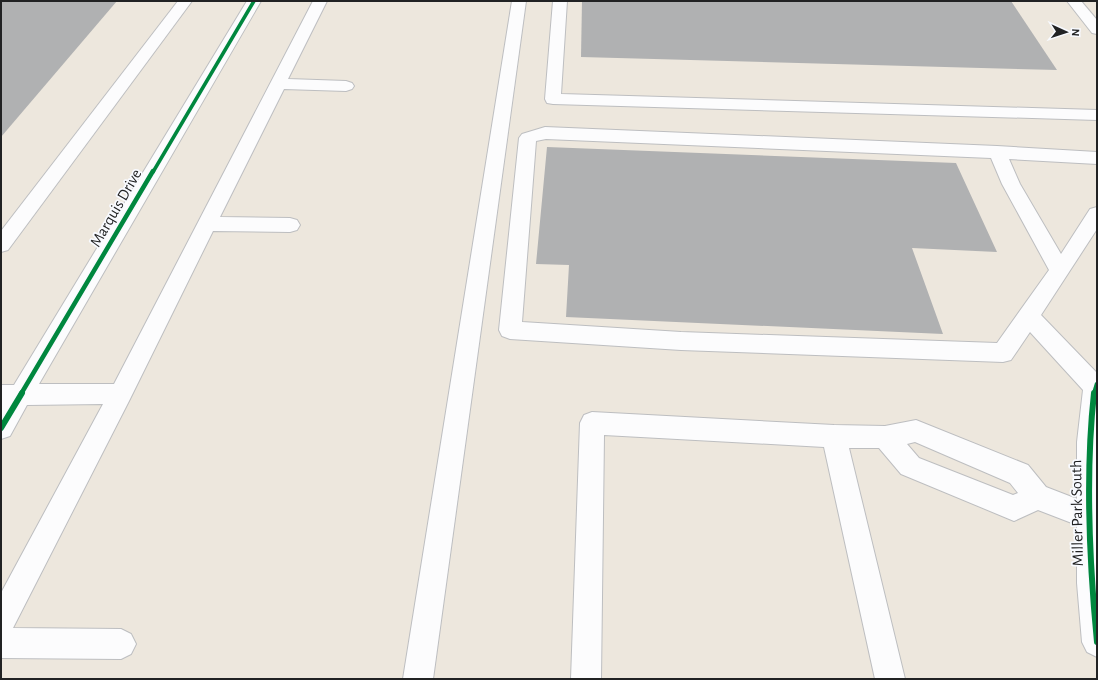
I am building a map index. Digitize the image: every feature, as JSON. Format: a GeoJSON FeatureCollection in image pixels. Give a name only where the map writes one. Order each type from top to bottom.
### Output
{"type":"FeatureCollection","features":[{"type":"Feature","properties":{"kind":"street"},"geometry":{"type":"LineString","coordinates":[[1,245],[185,1]]}},
{"type":"Feature","properties":{"kind":"street","name":"Marquis Drive"},"geometry":{"type":"LineString","coordinates":[[1,428],[11,396],[254,1]]}},
{"type":"Feature","properties":{"kind":"street"},"geometry":{"type":"LineString","coordinates":[[1,622],[121,394],[320,1]]}},
{"type":"Feature","properties":{"kind":"street"},"geometry":{"type":"LineString","coordinates":[[418,679],[520,1]]}},
{"type":"Feature","properties":{"kind":"street"},"geometry":{"type":"LineString","coordinates":[[560,1],[553,99],[1097,115]]}},
{"type":"Feature","properties":{"kind":"street"},"geometry":{"type":"LineString","coordinates":[[1074,1],[1097,30]]}},
{"type":"Feature","properties":{"kind":"street"},"geometry":{"type":"LineString","coordinates":[[278,84],[346,86]]}},
{"type":"Feature","properties":{"kind":"street"},"geometry":{"type":"LineString","coordinates":[[1097,158],[997,152],[546,133],[528,138],[510,330],[681,341],[1004,353],[1097,214]]}},
{"type":"Feature","properties":{"kind":"street"},"geometry":{"type":"LineString","coordinates":[[997,152],[1011,184],[1060,271]]}},
{"type":"Feature","properties":{"kind":"street"},"geometry":{"type":"LineString","coordinates":[[207,224],[290,225]]}},
{"type":"Feature","properties":{"kind":"street"},"geometry":{"type":"LineString","coordinates":[[1029,317],[1096,386]]}},
{"type":"Feature","properties":{"kind":"street","name":"Miller Park South"},"geometry":{"type":"LineString","coordinates":[[1096,386],[1091,517],[1097,642]]}},
{"type":"Feature","properties":{"kind":"street"},"geometry":{"type":"LineString","coordinates":[[11,396],[121,394]]}},
{"type":"Feature","properties":{"kind":"street"},"geometry":{"type":"LineString","coordinates":[[586,679],[592,423],[834,436],[885,437],[916,431],[1019,474],[1037,497],[1091,517]]}},
{"type":"Feature","properties":{"kind":"street"},"geometry":{"type":"LineString","coordinates":[[834,436],[890,679]]}},
{"type":"Feature","properties":{"kind":"street"},"geometry":{"type":"LineString","coordinates":[[885,437],[910,466],[1014,508],[1037,497]]}},
{"type":"Feature","properties":{"kind":"street"},"geometry":{"type":"LineString","coordinates":[[1,643],[121,644]]}},
{"type":"Feature","properties":{"kind":"shaded area"},"geometry":{"type":"Polygon","coordinates":[[[1,1],[1097,1],[1097,679],[1,679],[1,1]]]}},
{"type":"Feature","properties":{"kind":"building"},"geometry":{"type":"Polygon","coordinates":[[[1,1],[117,1],[1,137],[1,1]]]}},
{"type":"Feature","properties":{"kind":"building"},"geometry":{"type":"Polygon","coordinates":[[[582,1],[1011,1],[1057,70],[581,57],[582,1]]]}},
{"type":"Feature","properties":{"kind":"building"},"geometry":{"type":"Polygon","coordinates":[[[547,147],[956,163],[997,252],[912,248],[943,334],[566,317],[569,265],[536,264],[547,147]]]}},
{"type":"Feature","properties":{"kind":"cycle path"},"geometry":{"type":"LineString","coordinates":[[1,428],[254,1]]}},
{"type":"Feature","properties":{"kind":"cycle path"},"geometry":{"type":"LineString","coordinates":[[1097,384],[1095,387],[1089,442],[1091,583],[1097,642]]}}]}
